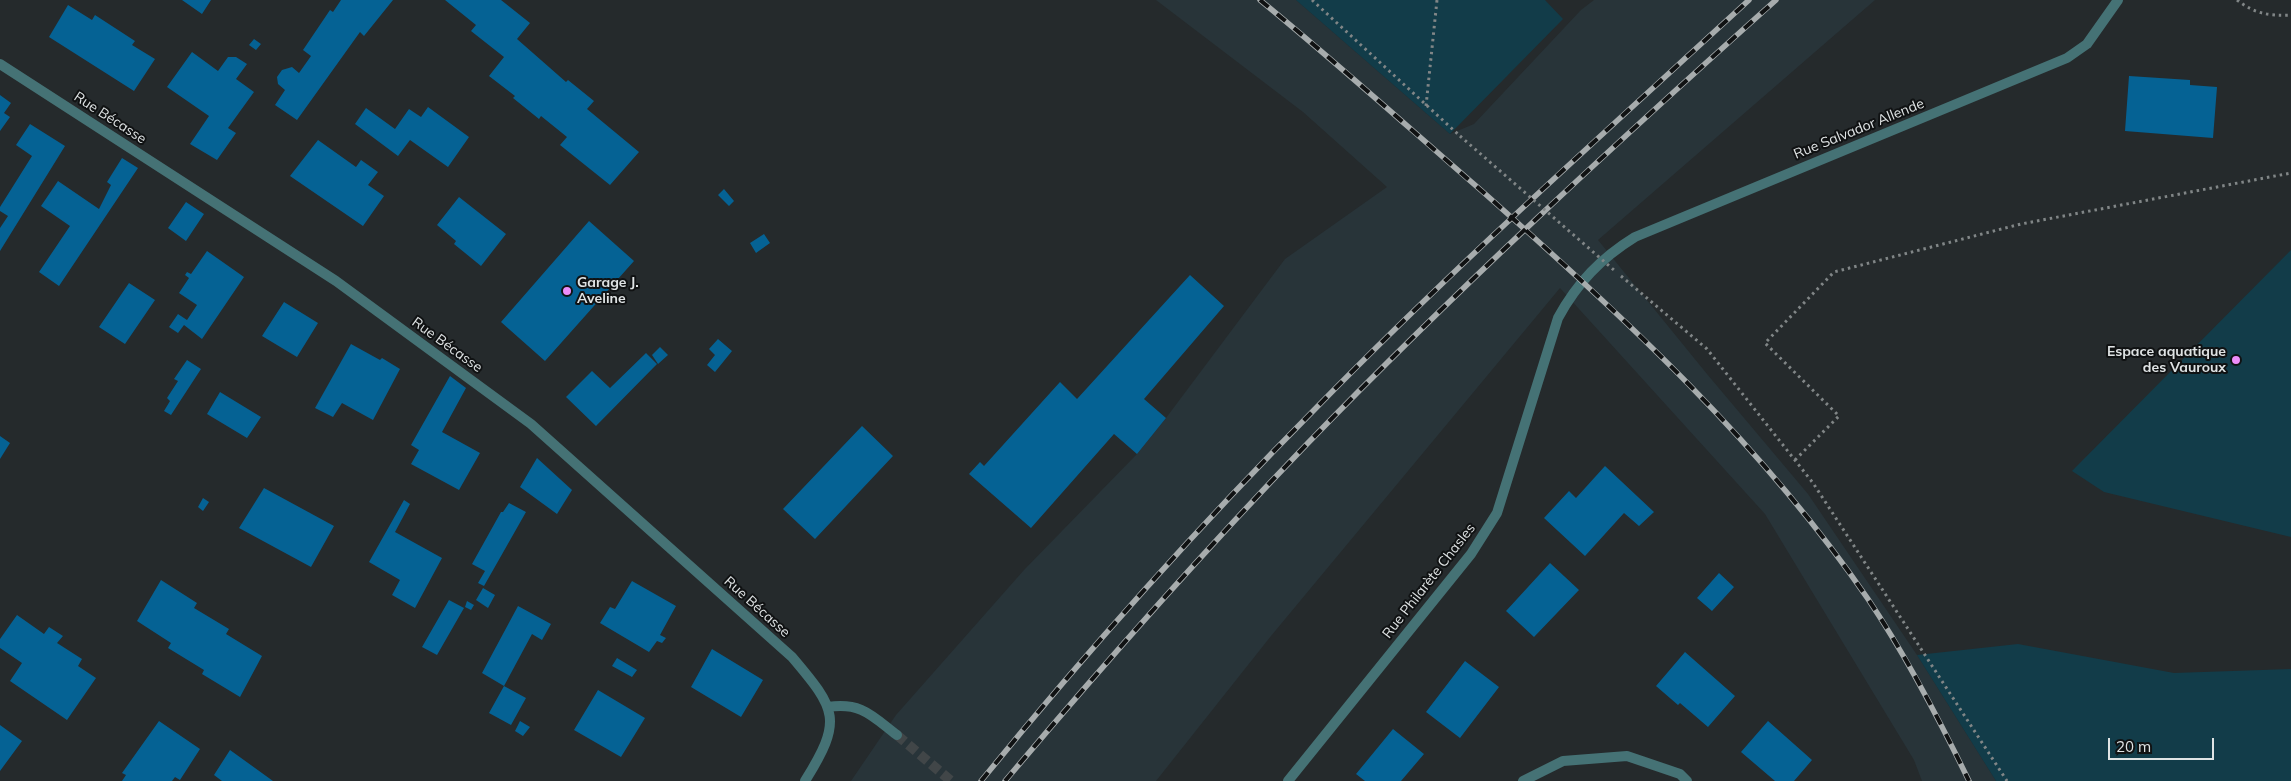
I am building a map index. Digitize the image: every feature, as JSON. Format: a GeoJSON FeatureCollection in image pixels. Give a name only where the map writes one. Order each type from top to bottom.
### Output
{"type":"FeatureCollection","features":[{"type":"Feature","properties":{"kind":"street","name":"Rue Salvador Allende"},"geometry":{"type":"LineString","coordinates":[[1595,266],[1615,250],[1635,238],[2067,58],[2087,44],[2118,0]]}},
{"type":"Feature","properties":{"kind":"street","name":"Rue Bécasse"},"geometry":{"type":"LineString","coordinates":[[0,64],[336,281],[531,424],[792,657],[820,690],[828,707]]}},
{"type":"Feature","properties":{"kind":"street","name":"Rue Philarète Chasles"},"geometry":{"type":"LineString","coordinates":[[1288,781],[1471,554],[1497,512],[1558,318],[1567,300],[1595,266]]}},
{"type":"Feature","properties":{"kind":"street"},"geometry":{"type":"LineString","coordinates":[[805,781],[826,746],[830,734],[828,707],[845,705],[868,712],[897,735]]}},
{"type":"Feature","properties":{"kind":"street"},"geometry":{"type":"LineString","coordinates":[[1524,781],[1563,761],[1627,756],[1680,774],[1687,781]]}},
{"type":"Feature","properties":{"kind":"path"},"geometry":{"type":"LineString","coordinates":[[1312,0],[1426,106],[1707,349],[1824,499],[2007,781]]}},
{"type":"Feature","properties":{"kind":"path"},"geometry":{"type":"LineString","coordinates":[[1426,106],[1437,0]]}},
{"type":"Feature","properties":{"kind":"path"},"geometry":{"type":"LineString","coordinates":[[2237,0],[2246,7],[2270,16],[2291,15]]}},
{"type":"Feature","properties":{"kind":"path"},"geometry":{"type":"LineString","coordinates":[[1795,460],[1839,416],[1765,343],[1834,272],[2020,224],[2291,172]]}},
{"type":"Feature","properties":{"kind":"shaded area"},"geometry":{"type":"Polygon","coordinates":[[[1156,0],[1296,0],[1450,134],[1474,124],[1581,10],[1594,0],[1875,0],[1598,240],[1808,494],[1917,655],[1996,781],[1922,781],[1914,760],[1765,514],[1560,288],[1271,636],[1156,781],[851,781],[896,715],[1024,570],[1137,454],[1285,259],[1387,187],[1303,112],[1156,0]]]}},
{"type":"Feature","properties":{"kind":"shaded area"},"geometry":{"type":"Polygon","coordinates":[[[1296,0],[1545,0],[1563,19],[1450,134],[1296,0]]]}},
{"type":"Feature","properties":{"kind":"shaded area","name":"Espace aquatique des Vauroux"},"geometry":{"type":"Polygon","coordinates":[[[2291,250],[2291,537],[2104,492],[2072,471],[2291,250]]]}},
{"type":"Feature","properties":{"kind":"shaded area"},"geometry":{"type":"Polygon","coordinates":[[[2018,644],[2174,673],[2291,669],[2291,781],[1996,781],[1917,655],[2018,644]]]}},
{"type":"Feature","properties":{"kind":"building"},"geometry":{"type":"Polygon","coordinates":[[[182,0],[211,0],[202,14],[182,0]]]}},
{"type":"Feature","properties":{"kind":"building"},"geometry":{"type":"Polygon","coordinates":[[[341,0],[393,0],[364,36],[360,32],[297,120],[275,105],[285,90],[278,84],[277,77],[282,70],[292,67],[299,73],[311,56],[303,50],[330,10],[333,12],[341,0]]]}},
{"type":"Feature","properties":{"kind":"building"},"geometry":{"type":"Polygon","coordinates":[[[445,0],[501,0],[530,23],[517,39],[566,82],[568,80],[594,101],[587,109],[639,152],[610,185],[560,145],[567,137],[541,116],[539,119],[513,98],[515,96],[489,76],[504,57],[471,31],[476,25],[445,0]]]}},
{"type":"Feature","properties":{"kind":"building"},"geometry":{"type":"Polygon","coordinates":[[[68,5],[92,20],[95,15],[135,41],[132,45],[155,59],[134,91],[49,37],[68,5]]]}},
{"type":"Feature","properties":{"kind":"building"},"geometry":{"type":"Polygon","coordinates":[[[254,39],[261,44],[256,50],[249,45],[254,39]]]}},
{"type":"Feature","properties":{"kind":"building"},"geometry":{"type":"Polygon","coordinates":[[[192,52],[218,71],[228,57],[236,57],[247,64],[236,79],[254,92],[228,128],[236,133],[217,160],[190,144],[209,116],[167,87],[192,52]]]}},
{"type":"Feature","properties":{"kind":"building"},"geometry":{"type":"Polygon","coordinates":[[[2129,76],[2190,80],[2190,85],[2217,87],[2213,138],[2125,131],[2129,76]]]}},
{"type":"Feature","properties":{"kind":"building"},"geometry":{"type":"Polygon","coordinates":[[[0,95],[11,103],[4,113],[10,117],[0,131],[0,95]]]}},
{"type":"Feature","properties":{"kind":"building"},"geometry":{"type":"Polygon","coordinates":[[[428,107],[469,137],[448,167],[410,140],[398,156],[355,124],[366,108],[395,129],[409,109],[421,117],[428,107]]]}},
{"type":"Feature","properties":{"kind":"building"},"geometry":{"type":"Polygon","coordinates":[[[30,124],[65,146],[0,251],[0,228],[8,216],[0,211],[0,207],[32,156],[16,145],[30,124]]]}},
{"type":"Feature","properties":{"kind":"building"},"geometry":{"type":"Polygon","coordinates":[[[318,140],[356,167],[361,160],[378,172],[368,185],[384,196],[363,226],[290,176],[318,140]]]}},
{"type":"Feature","properties":{"kind":"building"},"geometry":{"type":"Polygon","coordinates":[[[122,158],[138,168],[59,286],[39,272],[70,226],[41,206],[58,181],[99,209],[111,185],[107,182],[122,158]]]}},
{"type":"Feature","properties":{"kind":"building"},"geometry":{"type":"Polygon","coordinates":[[[724,189],[734,201],[729,206],[718,195],[724,189]]]}},
{"type":"Feature","properties":{"kind":"building"},"geometry":{"type":"Polygon","coordinates":[[[459,197],[506,234],[481,266],[454,244],[456,241],[437,225],[459,197]]]}},
{"type":"Feature","properties":{"kind":"building"},"geometry":{"type":"Polygon","coordinates":[[[186,202],[204,214],[186,241],[168,228],[186,202]]]}},
{"type":"Feature","properties":{"kind":"building","name":"Garage J. Aveline"},"geometry":{"type":"Polygon","coordinates":[[[589,221],[634,261],[545,361],[501,322],[589,221]]]}},
{"type":"Feature","properties":{"kind":"building"},"geometry":{"type":"Polygon","coordinates":[[[764,234],[770,243],[756,253],[750,243],[764,234]]]}},
{"type":"Feature","properties":{"kind":"building"},"geometry":{"type":"Polygon","coordinates":[[[207,251],[244,277],[202,339],[184,325],[178,333],[169,327],[178,314],[187,320],[197,305],[179,293],[189,278],[185,275],[187,272],[191,274],[207,251]]]}},
{"type":"Feature","properties":{"kind":"building"},"geometry":{"type":"Polygon","coordinates":[[[1190,275],[1224,306],[1144,399],[1166,418],[1137,454],[1114,434],[1031,528],[969,474],[980,462],[984,466],[1060,382],[1077,399],[1190,275]]]}},
{"type":"Feature","properties":{"kind":"building"},"geometry":{"type":"Polygon","coordinates":[[[129,283],[155,300],[125,344],[99,327],[129,283]]]}},
{"type":"Feature","properties":{"kind":"building"},"geometry":{"type":"Polygon","coordinates":[[[284,302],[318,323],[297,357],[262,336],[284,302]]]}},
{"type":"Feature","properties":{"kind":"building"},"geometry":{"type":"Polygon","coordinates":[[[718,339],[732,351],[715,372],[707,365],[715,355],[709,349],[718,339]]]}},
{"type":"Feature","properties":{"kind":"building"},"geometry":{"type":"Polygon","coordinates":[[[351,344],[380,360],[382,358],[400,369],[373,420],[342,403],[333,417],[315,408],[351,344]]]}},
{"type":"Feature","properties":{"kind":"building"},"geometry":{"type":"Polygon","coordinates":[[[660,347],[668,355],[658,364],[652,355],[660,347]]]}},
{"type":"Feature","properties":{"kind":"building"},"geometry":{"type":"Polygon","coordinates":[[[646,353],[657,364],[596,426],[566,397],[592,371],[610,388],[646,353]]]}},
{"type":"Feature","properties":{"kind":"building"},"geometry":{"type":"Polygon","coordinates":[[[187,360],[201,369],[171,415],[164,411],[170,401],[167,398],[178,381],[174,379],[187,360]]]}},
{"type":"Feature","properties":{"kind":"building"},"geometry":{"type":"Polygon","coordinates":[[[450,376],[466,388],[442,432],[480,453],[459,490],[411,464],[419,450],[411,445],[450,376]]]}},
{"type":"Feature","properties":{"kind":"building"},"geometry":{"type":"Polygon","coordinates":[[[220,392],[261,417],[247,438],[207,414],[220,392]]]}},
{"type":"Feature","properties":{"kind":"building"},"geometry":{"type":"Polygon","coordinates":[[[862,426],[893,456],[815,539],[783,509],[862,426]]]}},
{"type":"Feature","properties":{"kind":"building"},"geometry":{"type":"Polygon","coordinates":[[[0,436],[10,443],[0,459],[0,436]]]}},
{"type":"Feature","properties":{"kind":"building"},"geometry":{"type":"Polygon","coordinates":[[[537,458],[572,490],[557,514],[520,487],[537,458]]]}},
{"type":"Feature","properties":{"kind":"building"},"geometry":{"type":"Polygon","coordinates":[[[1605,466],[1654,512],[1639,526],[1624,513],[1585,556],[1544,518],[1569,491],[1576,498],[1605,466]]]}},
{"type":"Feature","properties":{"kind":"building"},"geometry":{"type":"Polygon","coordinates":[[[264,488],[334,526],[311,567],[239,528],[264,488]]]}},
{"type":"Feature","properties":{"kind":"building"},"geometry":{"type":"Polygon","coordinates":[[[203,498],[209,502],[203,511],[198,507],[203,498]]]}},
{"type":"Feature","properties":{"kind":"building"},"geometry":{"type":"Polygon","coordinates":[[[404,500],[410,504],[395,532],[442,558],[415,608],[392,595],[400,580],[369,562],[404,500]]]}},
{"type":"Feature","properties":{"kind":"building"},"geometry":{"type":"Polygon","coordinates":[[[509,503],[526,512],[484,586],[478,583],[485,571],[472,564],[501,512],[509,503]]]}},
{"type":"Feature","properties":{"kind":"building"},"geometry":{"type":"Polygon","coordinates":[[[1550,563],[1579,590],[1534,637],[1506,611],[1550,563]]]}},
{"type":"Feature","properties":{"kind":"building"},"geometry":{"type":"Polygon","coordinates":[[[1719,573],[1734,587],[1712,611],[1697,598],[1719,573]]]}},
{"type":"Feature","properties":{"kind":"building"},"geometry":{"type":"Polygon","coordinates":[[[161,580],[197,603],[194,608],[229,629],[226,634],[262,656],[240,697],[202,674],[204,670],[168,648],[171,643],[137,621],[161,580]]]}},
{"type":"Feature","properties":{"kind":"building"},"geometry":{"type":"Polygon","coordinates":[[[632,581],[676,606],[660,635],[666,638],[662,643],[657,641],[649,652],[600,623],[610,607],[615,609],[632,581]]]}},
{"type":"Feature","properties":{"kind":"building"},"geometry":{"type":"Polygon","coordinates":[[[483,588],[495,595],[488,608],[476,600],[483,588]]]}},
{"type":"Feature","properties":{"kind":"building"},"geometry":{"type":"Polygon","coordinates":[[[449,600],[464,608],[437,655],[422,647],[449,600]]]}},
{"type":"Feature","properties":{"kind":"building"},"geometry":{"type":"Polygon","coordinates":[[[467,601],[474,605],[471,610],[465,607],[467,601]]]}},
{"type":"Feature","properties":{"kind":"building"},"geometry":{"type":"Polygon","coordinates":[[[518,606],[551,624],[542,640],[532,634],[504,686],[482,673],[518,606]]]}},
{"type":"Feature","properties":{"kind":"building"},"geometry":{"type":"Polygon","coordinates":[[[17,615],[44,634],[49,627],[63,636],[57,643],[82,659],[78,666],[96,678],[67,720],[10,681],[22,663],[0,648],[0,639],[17,615]]]}},
{"type":"Feature","properties":{"kind":"building"},"geometry":{"type":"Polygon","coordinates":[[[712,649],[763,680],[741,717],[691,687],[712,649]]]}},
{"type":"Feature","properties":{"kind":"building"},"geometry":{"type":"Polygon","coordinates":[[[1685,652],[1735,696],[1708,727],[1680,703],[1678,705],[1656,686],[1685,652]]]}},
{"type":"Feature","properties":{"kind":"building"},"geometry":{"type":"Polygon","coordinates":[[[617,658],[637,670],[632,677],[612,666],[617,658]]]}},
{"type":"Feature","properties":{"kind":"building"},"geometry":{"type":"Polygon","coordinates":[[[1465,661],[1499,687],[1460,738],[1426,712],[1465,661]]]}},
{"type":"Feature","properties":{"kind":"building"},"geometry":{"type":"Polygon","coordinates":[[[504,686],[526,698],[511,725],[489,713],[504,686]]]}},
{"type":"Feature","properties":{"kind":"building"},"geometry":{"type":"Polygon","coordinates":[[[598,690],[645,718],[621,757],[574,730],[598,690]]]}},
{"type":"Feature","properties":{"kind":"building"},"geometry":{"type":"Polygon","coordinates":[[[159,721],[200,749],[180,780],[175,777],[172,781],[122,781],[126,775],[122,773],[159,721]]]}},
{"type":"Feature","properties":{"kind":"building"},"geometry":{"type":"Polygon","coordinates":[[[520,721],[530,727],[523,736],[515,731],[520,721]]]}},
{"type":"Feature","properties":{"kind":"building"},"geometry":{"type":"Polygon","coordinates":[[[1768,721],[1812,760],[1794,781],[1775,781],[1741,752],[1768,721]]]}},
{"type":"Feature","properties":{"kind":"building"},"geometry":{"type":"Polygon","coordinates":[[[0,725],[22,741],[0,771],[0,725]]]}},
{"type":"Feature","properties":{"kind":"building"},"geometry":{"type":"Polygon","coordinates":[[[1393,729],[1424,754],[1401,781],[1365,781],[1356,774],[1393,729]]]}},
{"type":"Feature","properties":{"kind":"building"},"geometry":{"type":"Polygon","coordinates":[[[230,750],[273,781],[222,781],[214,775],[230,750]]]}},
{"type":"Feature","properties":{"kind":"tunnel"},"geometry":{"type":"LineString","coordinates":[[897,735],[951,781]]}},
{"type":"Feature","properties":{"kind":"railway"},"geometry":{"type":"LineString","coordinates":[[1260,0],[1483,192],[1588,286],[1688,384],[1736,435],[1783,487],[1827,542],[1868,599],[1922,689],[1969,781]]}},
{"type":"Feature","properties":{"kind":"railway"},"geometry":{"type":"LineString","coordinates":[[981,781],[1144,590],[1316,408],[1476,252],[1749,0]]}},
{"type":"Feature","properties":{"kind":"railway"},"geometry":{"type":"LineString","coordinates":[[1005,781],[1078,695],[1191,568],[1364,386],[1537,218],[1776,0]]}},
{"type":"Feature","properties":{"kind":"place","name":"Garage J. Aveline"},"geometry":{"type":"Point","coordinates":[567,291]}},
{"type":"Feature","properties":{"kind":"place","name":"Espace aquatique des Vauroux"},"geometry":{"type":"Point","coordinates":[2236,360]}}]}
